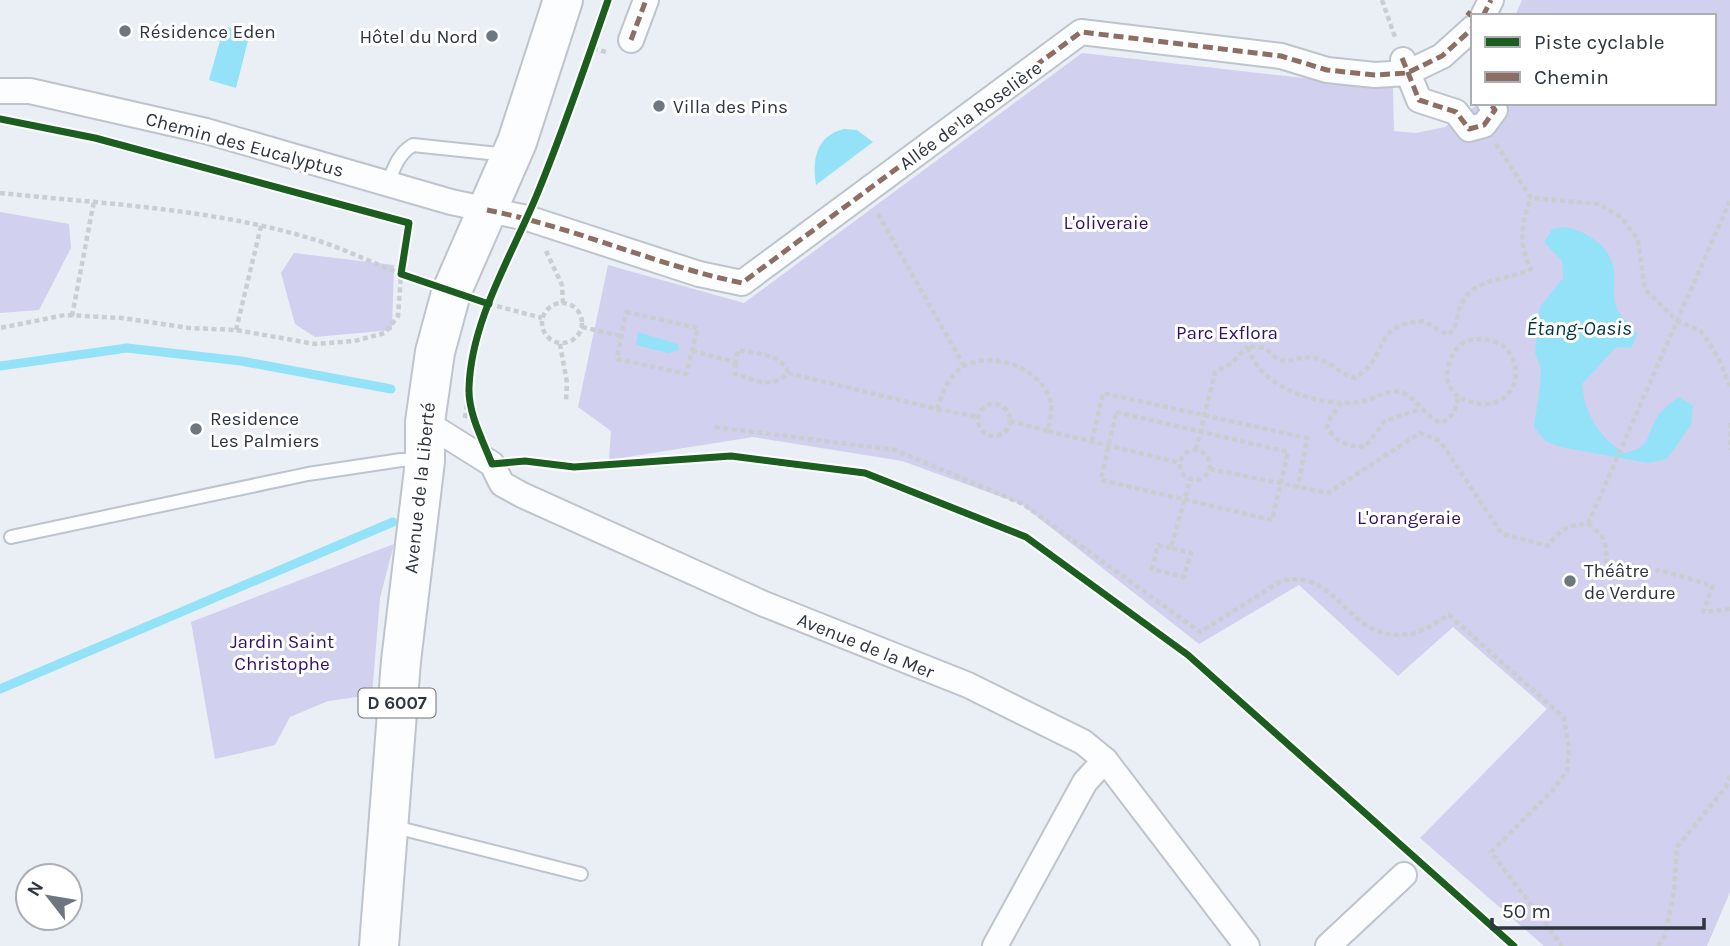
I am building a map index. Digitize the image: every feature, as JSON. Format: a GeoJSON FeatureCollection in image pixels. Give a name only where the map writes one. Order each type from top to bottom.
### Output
{"type":"FeatureCollection","features":[{"type":"Feature","properties":{"kind":"main road","name":"D 6007"},"geometry":{"type":"LineString","coordinates":[[547,50],[563,0]]}},
{"type":"Feature","properties":{"kind":"main road","name":"D 6007"},"geometry":{"type":"LineString","coordinates":[[547,50],[588,0]]}},
{"type":"Feature","properties":{"kind":"main road","name":"Avenue de la Liberté"},"geometry":{"type":"LineString","coordinates":[[379,946],[401,661],[425,461],[425,422],[443,317],[512,156],[547,50]]}},
{"type":"Feature","properties":{"kind":"street"},"geometry":{"type":"LineString","coordinates":[[631,40],[646,0]]}},
{"type":"Feature","properties":{"kind":"street","name":"Allée de la Roselière"},"geometry":{"type":"LineString","coordinates":[[1478,14],[1491,0]]}},
{"type":"Feature","properties":{"kind":"street","name":"Allée de la Roselière"},"geometry":{"type":"LineString","coordinates":[[487,210],[527,218],[699,274],[742,283],[1081,32],[1281,56],[1339,71],[1375,75],[1442,56],[1471,22]]}},
{"type":"Feature","properties":{"kind":"street"},"geometry":{"type":"LineString","coordinates":[[1405,65],[1419,100],[1456,112],[1469,129],[1487,114]]}},
{"type":"Feature","properties":{"kind":"street","name":"Chemin des Eucalyptus"},"geometry":{"type":"LineString","coordinates":[[0,91],[30,92],[206,131],[487,210]]}},
{"type":"Feature","properties":{"kind":"street","name":"Avenue de la Mer"},"geometry":{"type":"LineString","coordinates":[[425,422],[492,464],[502,484],[764,604],[968,685],[1083,742],[1105,760],[1247,946]]}},
{"type":"Feature","properties":{"kind":"street"},"geometry":{"type":"LineString","coordinates":[[995,946],[1085,782],[1105,760]]}},
{"type":"Feature","properties":{"kind":"street"},"geometry":{"type":"LineString","coordinates":[[1328,946],[1404,875]]}},
{"type":"Feature","properties":{"kind":"lane"},"geometry":{"type":"LineString","coordinates":[[388,183],[395,163],[404,150],[413,145],[512,156]]}},
{"type":"Feature","properties":{"kind":"lane"},"geometry":{"type":"LineString","coordinates":[[11,537],[308,474],[401,460],[425,461]]}},
{"type":"Feature","properties":{"kind":"lane"},"geometry":{"type":"LineString","coordinates":[[388,825],[581,874]]}},
{"type":"Feature","properties":{"kind":"path"},"geometry":{"type":"LineString","coordinates":[[1382,0],[1405,65]]}},
{"type":"Feature","properties":{"kind":"path"},"geometry":{"type":"LineString","coordinates":[[1248,346],[1266,348],[1275,359],[1288,363],[1303,357],[1319,359],[1341,374],[1355,378],[1372,365],[1382,342],[1394,327],[1423,321],[1448,335],[1457,327],[1463,301],[1479,286],[1519,276],[1531,269],[1521,241],[1523,219],[1531,198],[1487,114]]}},
{"type":"Feature","properties":{"kind":"path"},"geometry":{"type":"LineString","coordinates":[[865,192],[964,366]]}},
{"type":"Feature","properties":{"kind":"path"},"geometry":{"type":"LineString","coordinates":[[0,193],[94,201],[261,226],[322,242],[401,274],[398,316],[385,333],[355,341],[315,344],[236,330],[72,316],[0,328]]}},
{"type":"Feature","properties":{"kind":"path"},"geometry":{"type":"LineString","coordinates":[[1531,198],[1599,204],[1622,218],[1639,240],[1645,289],[1677,321],[1701,331],[1719,359],[1730,386]]}},
{"type":"Feature","properties":{"kind":"path"},"geometry":{"type":"LineString","coordinates":[[72,316],[94,201]]}},
{"type":"Feature","properties":{"kind":"path"},"geometry":{"type":"LineString","coordinates":[[1588,524],[1730,201]]}},
{"type":"Feature","properties":{"kind":"path"},"geometry":{"type":"LineString","coordinates":[[527,218],[541,240],[562,285],[563,303]]}},
{"type":"Feature","properties":{"kind":"path"},"geometry":{"type":"LineString","coordinates":[[236,330],[261,226]]}},
{"type":"Feature","properties":{"kind":"path"},"geometry":{"type":"LineString","coordinates":[[563,303],[573,306],[580,315],[582,327],[570,342],[560,344],[549,340],[542,330],[542,318],[553,305],[563,303]]}},
{"type":"Feature","properties":{"kind":"path"},"geometry":{"type":"LineString","coordinates":[[489,304],[542,318]]}},
{"type":"Feature","properties":{"kind":"path"},"geometry":{"type":"LineString","coordinates":[[626,312],[698,328],[686,374],[617,359],[621,336],[626,312]]}},
{"type":"Feature","properties":{"kind":"path"},"geometry":{"type":"LineString","coordinates":[[582,327],[621,336]]}},
{"type":"Feature","properties":{"kind":"path"},"geometry":{"type":"LineString","coordinates":[[1248,346],[1251,359],[1285,389],[1342,403],[1366,401],[1386,392],[1400,392],[1432,420],[1442,423],[1454,412],[1458,397],[1447,381],[1448,366],[1454,351],[1465,341],[1481,339],[1493,340],[1507,348],[1515,367],[1510,394],[1495,405],[1480,407],[1458,397]]}},
{"type":"Feature","properties":{"kind":"path"},"geometry":{"type":"LineString","coordinates":[[560,344],[567,383],[566,400]]}},
{"type":"Feature","properties":{"kind":"path"},"geometry":{"type":"LineString","coordinates":[[1196,450],[1215,372],[1232,363],[1248,346]]}},
{"type":"Feature","properties":{"kind":"path"},"geometry":{"type":"LineString","coordinates":[[692,351],[736,362]]}},
{"type":"Feature","properties":{"kind":"path"},"geometry":{"type":"LineString","coordinates":[[738,351],[775,358],[785,364],[788,373],[781,380],[770,384],[735,374],[738,351]]}},
{"type":"Feature","properties":{"kind":"path"},"geometry":{"type":"LineString","coordinates":[[937,409],[951,377],[964,366],[983,359],[999,360],[1030,374],[1051,402],[1048,431]]}},
{"type":"Feature","properties":{"kind":"path"},"geometry":{"type":"LineString","coordinates":[[788,373],[978,417]]}},
{"type":"Feature","properties":{"kind":"path"},"geometry":{"type":"LineString","coordinates":[[469,390],[475,417]]}},
{"type":"Feature","properties":{"kind":"path"},"geometry":{"type":"LineString","coordinates":[[1092,441],[1103,393],[1307,438],[1298,487]]}},
{"type":"Feature","properties":{"kind":"path"},"geometry":{"type":"LineString","coordinates":[[1342,403],[1331,416],[1327,427],[1334,438],[1365,447],[1374,440],[1385,421],[1421,409]]}},
{"type":"Feature","properties":{"kind":"path"},"geometry":{"type":"LineString","coordinates":[[998,404],[1007,410],[1010,421],[1006,430],[992,436],[979,427],[978,417],[983,408],[998,404]]}},
{"type":"Feature","properties":{"kind":"path"},"geometry":{"type":"LineString","coordinates":[[1116,412],[1288,452],[1272,520],[1101,480],[1108,445],[1116,412]]}},
{"type":"Feature","properties":{"kind":"path"},"geometry":{"type":"LineString","coordinates":[[1010,421],[1181,463]]}},
{"type":"Feature","properties":{"kind":"path"},"geometry":{"type":"LineString","coordinates":[[1730,424],[1730,450]]}},
{"type":"Feature","properties":{"kind":"path"},"geometry":{"type":"LineString","coordinates":[[715,427],[895,450],[1023,505],[1200,632],[1281,581],[1296,577],[1316,581],[1364,627],[1392,634],[1416,633],[1449,615],[1564,718],[1569,749],[1566,771],[1553,790],[1491,852],[1562,946]]}},
{"type":"Feature","properties":{"kind":"path"},"geometry":{"type":"LineString","coordinates":[[1210,469],[1328,493],[1420,433],[1440,441],[1502,534],[1548,546],[1558,532],[1572,524],[1588,524],[1602,534],[1608,546],[1606,561],[1667,572],[1713,586],[1703,612],[1730,609]]}},
{"type":"Feature","properties":{"kind":"path"},"geometry":{"type":"LineString","coordinates":[[1196,450],[1208,456],[1210,469],[1204,477],[1190,479],[1182,472],[1181,463],[1185,454],[1196,450]]}},
{"type":"Feature","properties":{"kind":"path"},"geometry":{"type":"LineString","coordinates":[[1171,548],[1190,479]]}},
{"type":"Feature","properties":{"kind":"path"},"geometry":{"type":"LineString","coordinates":[[1158,545],[1171,548],[1191,553],[1184,577],[1152,569],[1158,545]]}},
{"type":"Feature","properties":{"kind":"path"},"geometry":{"type":"LineString","coordinates":[[1658,946],[1665,936],[1674,891],[1677,847],[1726,787],[1730,776]]}},
{"type":"Feature","properties":{"kind":"green space","name":"Parc Exflora"},"geometry":{"type":"Polygon","coordinates":[[[1522,0],[1730,0],[1730,892],[1707,946],[1544,946],[1420,838],[1547,709],[1453,627],[1398,676],[1299,585],[1199,644],[1021,504],[902,461],[753,437],[609,460],[611,431],[578,407],[608,265],[744,303],[1082,53],[1393,88],[1394,131],[1416,133],[1445,127],[1477,105],[1716,105],[1716,14],[1516,14],[1522,0]]]}},
{"type":"Feature","properties":{"kind":"green space"},"geometry":{"type":"Polygon","coordinates":[[[0,212],[69,224],[71,248],[39,310],[0,313],[0,212]]]}},
{"type":"Feature","properties":{"kind":"green space"},"geometry":{"type":"Polygon","coordinates":[[[294,253],[394,265],[392,330],[315,337],[295,324],[281,273],[294,253]]]}},
{"type":"Feature","properties":{"kind":"green space","name":"Jardin Saint Christophe"},"geometry":{"type":"Polygon","coordinates":[[[394,544],[380,598],[372,695],[328,701],[290,717],[275,745],[215,759],[191,622],[394,544]]]}},
{"type":"Feature","properties":{"kind":"water"},"geometry":{"type":"Polygon","coordinates":[[[224,26],[250,33],[236,88],[209,80],[224,26]]]}},
{"type":"Feature","properties":{"kind":"water"},"geometry":{"type":"Polygon","coordinates":[[[844,129],[857,130],[873,142],[816,185],[818,150],[827,137],[844,129]]]}},
{"type":"Feature","properties":{"kind":"water","name":"Étang-Oasis"},"geometry":{"type":"Polygon","coordinates":[[[1564,227],[1588,236],[1608,254],[1614,270],[1614,298],[1617,308],[1637,334],[1631,348],[1616,347],[1582,384],[1590,415],[1607,440],[1625,453],[1646,442],[1660,414],[1679,397],[1693,406],[1691,425],[1667,459],[1648,463],[1561,447],[1545,441],[1534,427],[1541,368],[1535,353],[1540,307],[1563,278],[1562,261],[1544,242],[1552,229],[1564,227]]]}},
{"type":"Feature","properties":{"kind":"water"},"geometry":{"type":"Polygon","coordinates":[[[638,332],[678,344],[679,350],[668,353],[636,345],[638,332]]]}},
{"type":"Feature","properties":{"kind":"waterway"},"geometry":{"type":"LineString","coordinates":[[0,366],[127,348],[241,361],[391,389]]}},
{"type":"Feature","properties":{"kind":"waterway"},"geometry":{"type":"LineString","coordinates":[[0,689],[393,522]]}},
{"type":"Feature","properties":{"kind":"marked path"},"geometry":{"type":"LineString","coordinates":[[631,40],[646,0]]}},
{"type":"Feature","properties":{"kind":"marked path"},"geometry":{"type":"LineString","coordinates":[[1484,14],[1491,0]]}},
{"type":"Feature","properties":{"kind":"marked path"},"geometry":{"type":"LineString","coordinates":[[1467,12],[1471,15]]}},
{"type":"Feature","properties":{"kind":"marked path"},"geometry":{"type":"LineString","coordinates":[[487,210],[551,226],[742,283],[1081,32],[1281,56],[1327,70],[1375,75],[1407,73],[1442,56],[1471,30]]}},
{"type":"Feature","properties":{"kind":"marked path"},"geometry":{"type":"LineString","coordinates":[[1402,58],[1419,100],[1456,112],[1469,129],[1484,125],[1495,110],[1491,105]]}},
{"type":"Feature","properties":{"kind":"cycle path"},"geometry":{"type":"LineString","coordinates":[[608,0],[548,168],[495,287],[477,337],[469,398],[492,464],[525,461],[574,467],[731,456],[865,473],[1026,537],[1188,655],[1514,946]]}},
{"type":"Feature","properties":{"kind":"cycle path"},"geometry":{"type":"LineString","coordinates":[[0,119],[95,138],[409,223],[401,274],[489,304]]}},
{"type":"Feature","properties":{"kind":"place","name":"Résidence Eden"},"geometry":{"type":"Point","coordinates":[125,31]}},
{"type":"Feature","properties":{"kind":"place","name":"Hôtel du Nord"},"geometry":{"type":"Point","coordinates":[492,36]}},
{"type":"Feature","properties":{"kind":"place","name":"Villa des Pins"},"geometry":{"type":"Point","coordinates":[659,106]}},
{"type":"Feature","properties":{"kind":"place","name":"Residence Les Palmiers"},"geometry":{"type":"Point","coordinates":[196,429]}},
{"type":"Feature","properties":{"kind":"place","name":"Théâtre de Verdure"},"geometry":{"type":"Point","coordinates":[1570,581]}},
{"type":"Feature","properties":{"kind":"park label","name":"L'oliveraie"},"geometry":{"type":"Point","coordinates":[1106,222]}},
{"type":"Feature","properties":{"kind":"park label","name":"L'orangeraie"},"geometry":{"type":"Point","coordinates":[1409,517]}}]}
